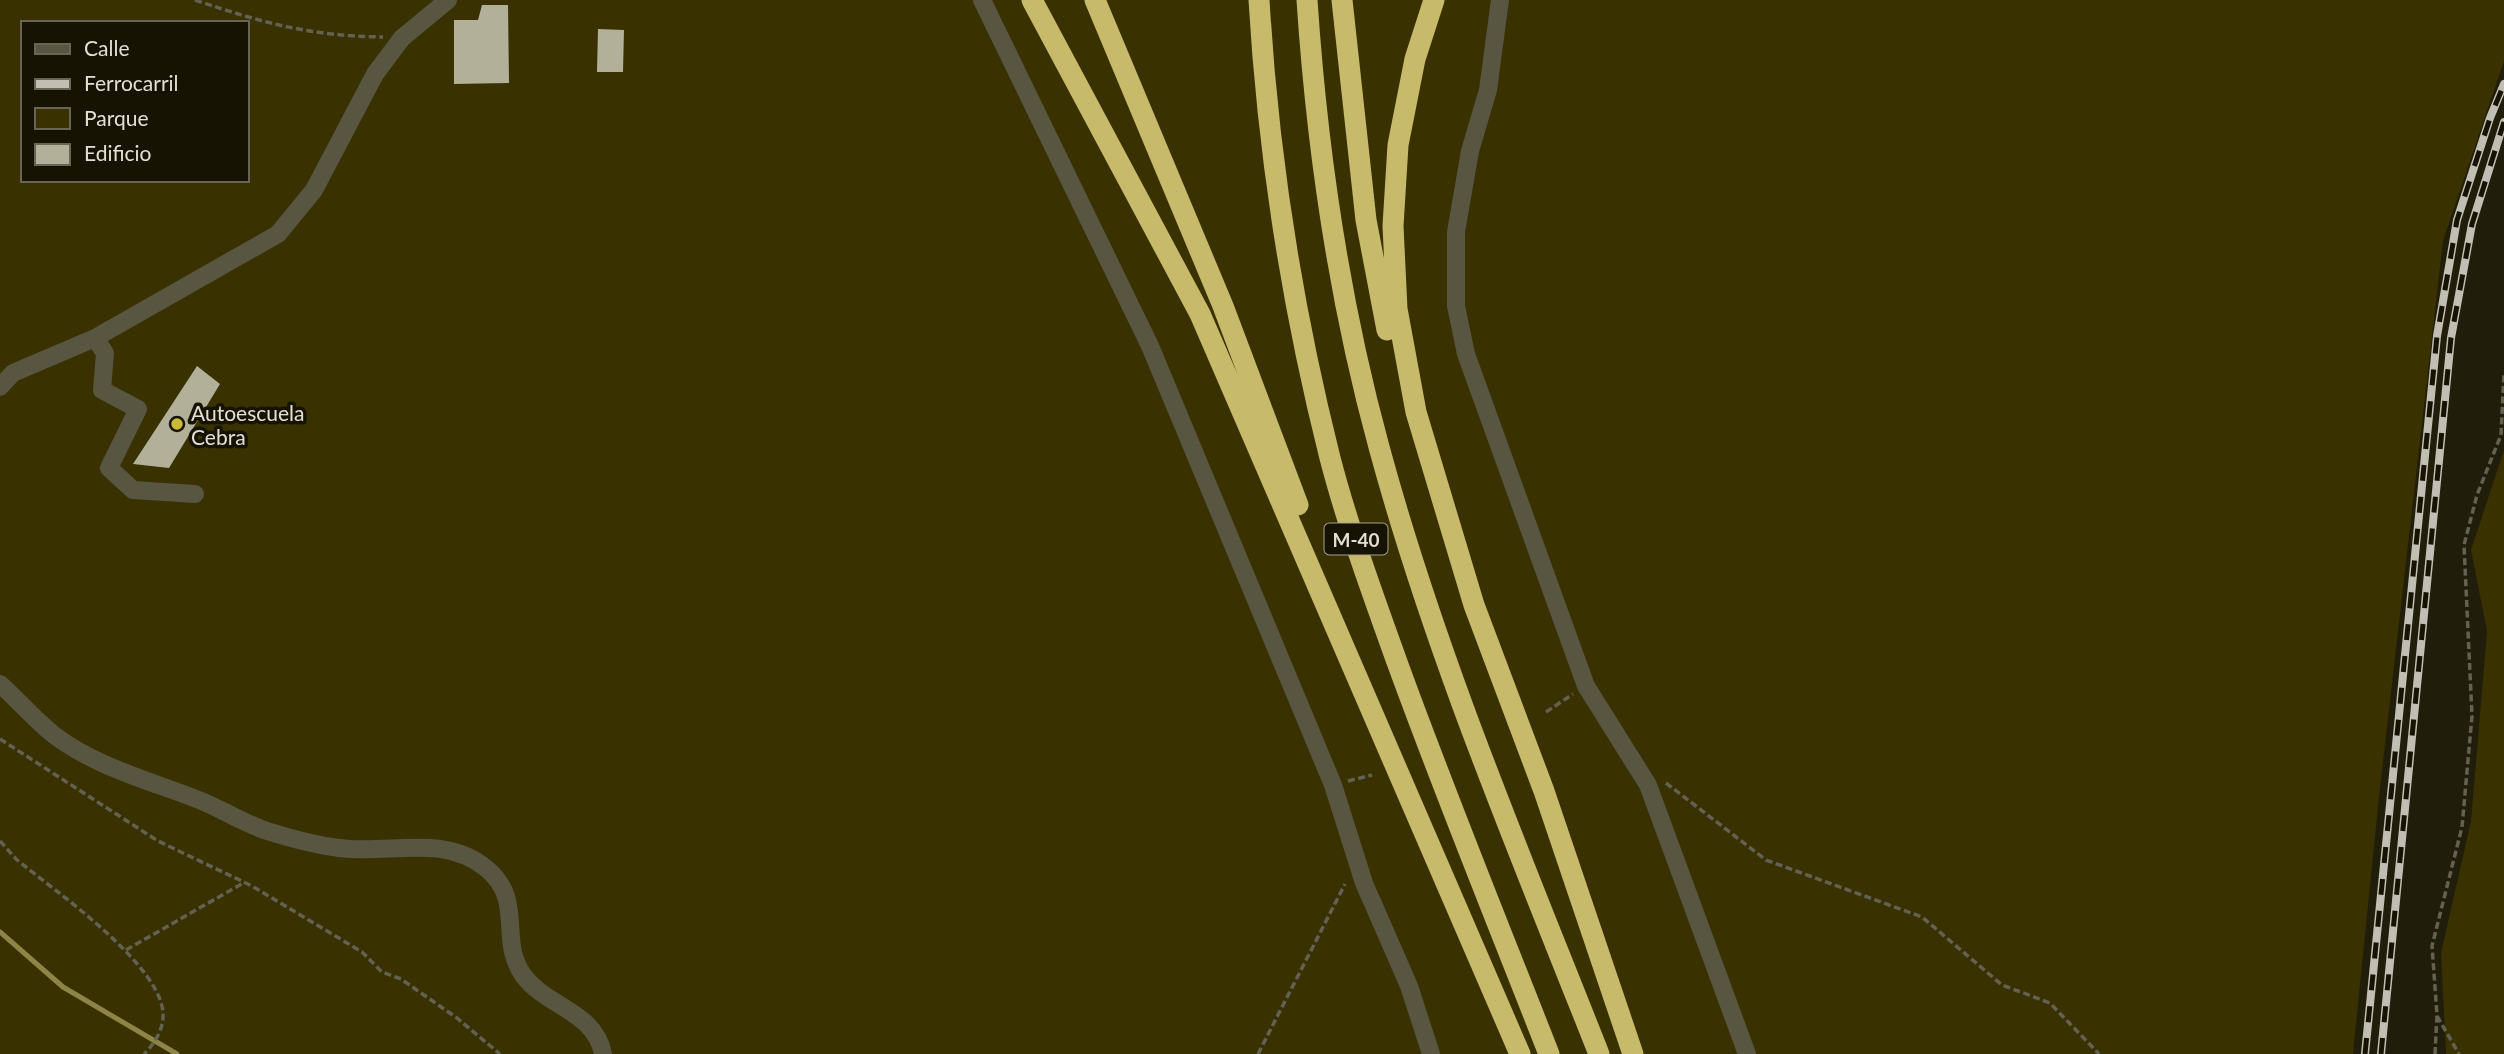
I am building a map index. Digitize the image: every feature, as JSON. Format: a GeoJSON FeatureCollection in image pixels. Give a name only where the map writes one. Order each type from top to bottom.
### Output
{"type":"FeatureCollection","features":[{"type":"Feature","properties":{"kind":"highway"},"geometry":{"type":"LineString","coordinates":[[1032,0],[1200,314],[1521,1054]]}},
{"type":"Feature","properties":{"kind":"highway"},"geometry":{"type":"LineString","coordinates":[[1095,0],[1158,145],[1289,482],[1521,1054]]}},
{"type":"Feature","properties":{"kind":"highway","name":"M-40"},"geometry":{"type":"LineString","coordinates":[[1259,0],[1264,97],[1293,293],[1331,460],[1377,607],[1425,740],[1549,1054]]}},
{"type":"Feature","properties":{"kind":"highway","name":"M-40"},"geometry":{"type":"LineString","coordinates":[[1307,0],[1314,109],[1345,298],[1379,447],[1452,677],[1599,1054]]}},
{"type":"Feature","properties":{"kind":"highway"},"geometry":{"type":"LineString","coordinates":[[1342,0],[1366,220],[1413,443],[1466,609],[1582,904]]}},
{"type":"Feature","properties":{"kind":"highway"},"geometry":{"type":"LineString","coordinates":[[1434,0],[1415,59],[1398,145],[1393,226],[1396,309],[1416,412],[1474,605],[1544,790],[1633,1054]]}},
{"type":"Feature","properties":{"kind":"street"},"geometry":{"type":"LineString","coordinates":[[0,387],[13,373],[95,338],[278,234],[314,190],[374,74],[402,38],[448,0]]}},
{"type":"Feature","properties":{"kind":"street"},"geometry":{"type":"LineString","coordinates":[[982,0],[1150,346],[1333,785],[1357,860],[1409,986],[1431,1054]]}},
{"type":"Feature","properties":{"kind":"street"},"geometry":{"type":"LineString","coordinates":[[1500,0],[1489,90],[1470,151],[1456,232],[1456,306],[1466,354],[1586,686],[1648,785],[1747,1054]]}},
{"type":"Feature","properties":{"kind":"street"},"geometry":{"type":"LineString","coordinates":[[95,338],[105,353],[102,390],[138,409],[109,468],[133,490],[195,494]]}},
{"type":"Feature","properties":{"kind":"street"},"geometry":{"type":"LineString","coordinates":[[0,684],[55,736],[100,761],[267,831],[340,848],[421,847],[459,851],[486,868],[503,884],[512,911],[510,948],[523,974],[544,997],[585,1020],[603,1054]]}},
{"type":"Feature","properties":{"kind":"path"},"geometry":{"type":"LineString","coordinates":[[195,0],[277,26],[332,37],[383,37],[415,27]]}},
{"type":"Feature","properties":{"kind":"path"},"geometry":{"type":"LineString","coordinates":[[2435,1054],[2437,1015],[2432,946],[2462,827],[2472,716],[2464,545],[2477,495],[2501,435],[2504,374]]}},
{"type":"Feature","properties":{"kind":"path"},"geometry":{"type":"LineString","coordinates":[[1546,712],[1586,686]]}},
{"type":"Feature","properties":{"kind":"path"},"geometry":{"type":"LineString","coordinates":[[0,739],[158,841],[245,882],[362,952],[382,972],[401,979],[457,1018],[500,1054]]}},
{"type":"Feature","properties":{"kind":"path"},"geometry":{"type":"LineString","coordinates":[[1333,785],[1372,775]]}},
{"type":"Feature","properties":{"kind":"path"},"geometry":{"type":"LineString","coordinates":[[1658,777],[1766,860],[1922,918],[2002,985],[2050,1003],[2099,1054]]}},
{"type":"Feature","properties":{"kind":"path"},"geometry":{"type":"LineString","coordinates":[[0,841],[16,859],[126,950],[152,983],[163,1008],[164,1020],[152,1046],[144,1054]]}},
{"type":"Feature","properties":{"kind":"path"},"geometry":{"type":"LineString","coordinates":[[1258,1054],[1357,860]]}},
{"type":"Feature","properties":{"kind":"path"},"geometry":{"type":"LineString","coordinates":[[126,950],[245,882]]}},
{"type":"Feature","properties":{"kind":"path"},"geometry":{"type":"LineString","coordinates":[[2437,1015],[2459,1054]]}},
{"type":"Feature","properties":{"kind":"green space"},"geometry":{"type":"Polygon","coordinates":[[[0,0],[2504,0],[2504,61],[2443,241],[2379,797],[2353,1054],[0,1054],[0,0]]]}},
{"type":"Feature","properties":{"kind":"green space"},"geometry":{"type":"Polygon","coordinates":[[[2504,450],[2504,1054],[2446,1054],[2441,953],[2471,821],[2487,631],[2471,550],[2504,450]]]}},
{"type":"Feature","properties":{"kind":"building"},"geometry":{"type":"Polygon","coordinates":[[[482,5],[508,5],[509,83],[454,84],[454,20],[478,20],[482,5]]]}},
{"type":"Feature","properties":{"kind":"building"},"geometry":{"type":"Polygon","coordinates":[[[598,29],[624,30],[623,72],[597,72],[598,29]]]}},
{"type":"Feature","properties":{"kind":"building","name":"Autoescuela Cebra"},"geometry":{"type":"Polygon","coordinates":[[[197,366],[220,384],[169,468],[133,464],[197,366]]]}},
{"type":"Feature","properties":{"kind":"waterway"},"geometry":{"type":"LineString","coordinates":[[0,932],[63,987],[177,1054]]}},
{"type":"Feature","properties":{"kind":"railway"},"geometry":{"type":"LineString","coordinates":[[2365,1054],[2437,336],[2457,220],[2490,118],[2504,84]]}},
{"type":"Feature","properties":{"kind":"railway"},"geometry":{"type":"LineString","coordinates":[[2381,1054],[2451,338],[2472,224],[2504,122]]}},
{"type":"Feature","properties":{"kind":"place","name":"Autoescuela Cebra"},"geometry":{"type":"Point","coordinates":[177,424]}}]}
